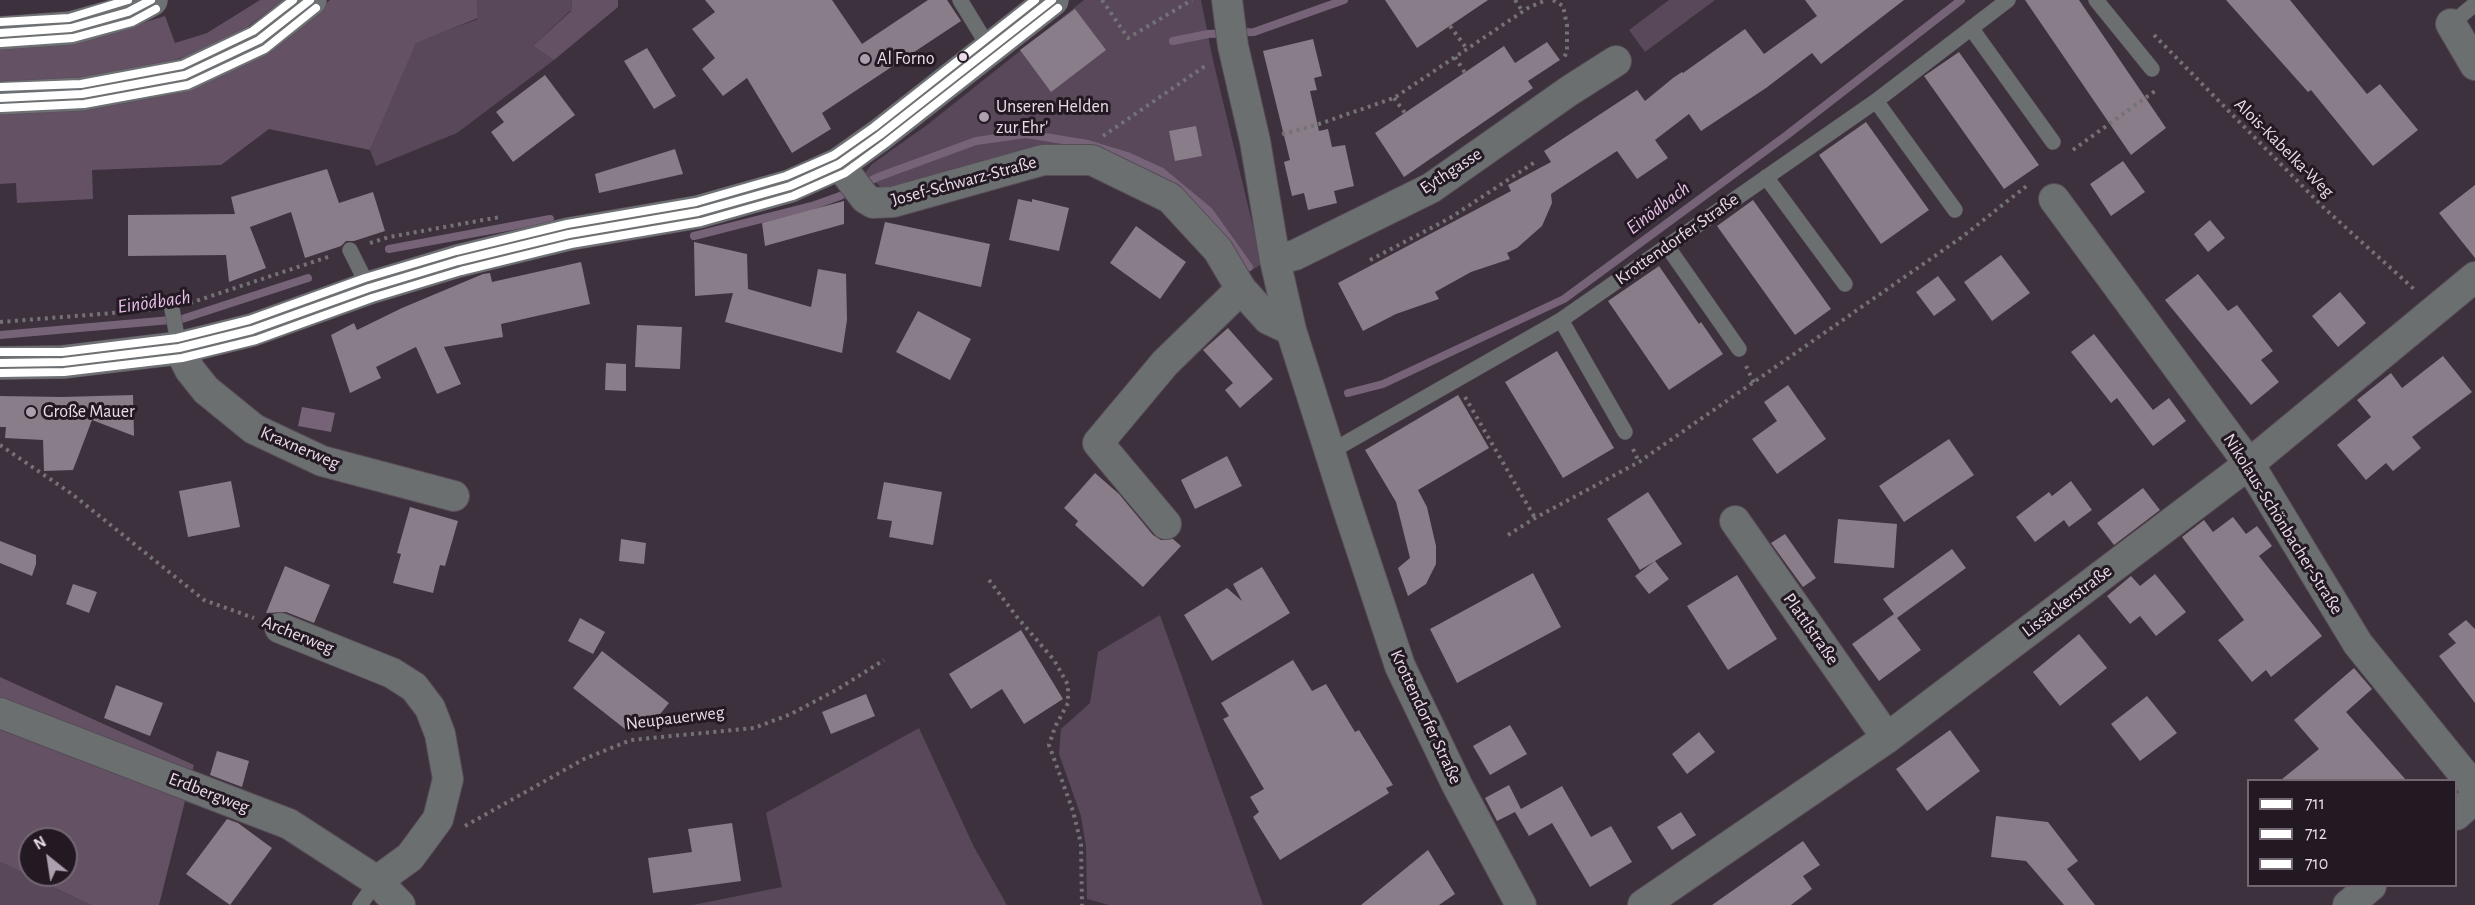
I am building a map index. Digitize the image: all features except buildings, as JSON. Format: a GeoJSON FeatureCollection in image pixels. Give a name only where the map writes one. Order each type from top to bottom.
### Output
{"type":"FeatureCollection","features":[{"type":"Feature","properties":{"kind":"main road"},"geometry":{"type":"LineString","coordinates":[[0,33],[71,28],[128,12],[150,0]]}},
{"type":"Feature","properties":{"kind":"main road"},"geometry":{"type":"LineString","coordinates":[[0,98],[82,94],[184,75],[259,40],[310,0]]}},
{"type":"Feature","properties":{"kind":"main road"},"geometry":{"type":"LineString","coordinates":[[0,363],[63,362],[178,340],[252,330],[369,288],[458,261],[569,234],[698,213],[790,186],[856,185],[880,135],[1052,0]]}},
{"type":"Feature","properties":{"kind":"street","name":"Krottendorfer Straße"},"geometry":{"type":"LineString","coordinates":[[1230,22],[1255,141],[1275,260],[1291,330],[1400,666],[1457,785],[1521,905]]}},
{"type":"Feature","properties":{"kind":"street"},"geometry":{"type":"LineString","coordinates":[[2451,24],[2475,65]]}},
{"type":"Feature","properties":{"kind":"street","name":"Eythgasse"},"geometry":{"type":"LineString","coordinates":[[1275,260],[1294,255],[1431,188],[1569,91],[1616,61]]}},
{"type":"Feature","properties":{"kind":"street","name":"Josef-Schwarz-Straße"},"geometry":{"type":"LineString","coordinates":[[856,185],[893,202],[1043,160],[1092,160],[1170,198],[1218,250],[1241,290],[1268,319],[1291,330]]}},
{"type":"Feature","properties":{"kind":"street","name":"Nikolaus-Schönbacher-Straße"},"geometry":{"type":"LineString","coordinates":[[2044,189],[2249,464],[2358,644],[2475,788]]}},
{"type":"Feature","properties":{"kind":"street","name":"Lissäckerstraße"},"geometry":{"type":"LineString","coordinates":[[1643,905],[1887,738],[2249,464],[2475,277]]}},
{"type":"Feature","properties":{"kind":"street"},"geometry":{"type":"LineString","coordinates":[[1166,524],[1098,443],[1165,363],[1241,290]]}},
{"type":"Feature","properties":{"kind":"street","name":"Kraxnerweg"},"geometry":{"type":"LineString","coordinates":[[178,340],[190,370],[206,390],[254,429],[322,461],[454,496]]}},
{"type":"Feature","properties":{"kind":"street","name":"Plattlstraße"},"geometry":{"type":"LineString","coordinates":[[1735,521],[1887,738]]}},
{"type":"Feature","properties":{"kind":"street","name":"Archerweg"},"geometry":{"type":"LineString","coordinates":[[280,627],[392,673],[414,687],[430,708],[440,734],[448,779],[438,819],[410,857],[377,881]]}},
{"type":"Feature","properties":{"kind":"street","name":"Erdbergweg"},"geometry":{"type":"LineString","coordinates":[[0,713],[289,824],[377,881],[400,905]]}},
{"type":"Feature","properties":{"kind":"street"},"geometry":{"type":"LineString","coordinates":[[2457,814],[2475,798]]}},
{"type":"Feature","properties":{"kind":"street"},"geometry":{"type":"LineString","coordinates":[[2348,905],[2369,887]]}},
{"type":"Feature","properties":{"kind":"lane"},"geometry":{"type":"LineString","coordinates":[[960,0],[990,49]]}},
{"type":"Feature","properties":{"kind":"lane","name":"Krottendorfer Straße"},"geometry":{"type":"LineString","coordinates":[[1330,452],[1562,320],[1876,100],[2008,0]]}},
{"type":"Feature","properties":{"kind":"lane"},"geometry":{"type":"LineString","coordinates":[[2096,0],[2152,69]]}},
{"type":"Feature","properties":{"kind":"lane"},"geometry":{"type":"LineString","coordinates":[[2451,24],[2475,4]]}},
{"type":"Feature","properties":{"kind":"lane"},"geometry":{"type":"LineString","coordinates":[[1971,28],[2053,142]]}},
{"type":"Feature","properties":{"kind":"lane"},"geometry":{"type":"LineString","coordinates":[[1876,100],[1955,210]]}},
{"type":"Feature","properties":{"kind":"lane"},"geometry":{"type":"LineString","coordinates":[[1766,177],[1845,284]]}},
{"type":"Feature","properties":{"kind":"lane"},"geometry":{"type":"LineString","coordinates":[[1667,246],[1739,349]]}},
{"type":"Feature","properties":{"kind":"lane"},"geometry":{"type":"LineString","coordinates":[[350,250],[369,288]]}},
{"type":"Feature","properties":{"kind":"lane"},"geometry":{"type":"LineString","coordinates":[[173,311],[178,340]]}},
{"type":"Feature","properties":{"kind":"lane"},"geometry":{"type":"LineString","coordinates":[[1562,320],[1625,432]]}},
{"type":"Feature","properties":{"kind":"lane"},"geometry":{"type":"LineString","coordinates":[[360,905],[377,881]]}},
{"type":"Feature","properties":{"kind":"path"},"geometry":{"type":"LineString","coordinates":[[1102,0],[1128,38],[1192,0]]}},
{"type":"Feature","properties":{"kind":"path"},"geometry":{"type":"LineString","coordinates":[[1515,0],[1523,12]]}},
{"type":"Feature","properties":{"kind":"path"},"geometry":{"type":"LineString","coordinates":[[1282,134],[1316,125],[1394,98],[1523,12],[1546,0]]}},
{"type":"Feature","properties":{"kind":"path"},"geometry":{"type":"LineString","coordinates":[[1553,0],[1563,6],[1567,25],[1567,50],[1561,69],[1569,91]]}},
{"type":"Feature","properties":{"kind":"path"},"geometry":{"type":"LineString","coordinates":[[1104,134],[1230,22]]}},
{"type":"Feature","properties":{"kind":"path"},"geometry":{"type":"LineString","coordinates":[[1450,26],[1467,49]]}},
{"type":"Feature","properties":{"kind":"path","name":"Alois-Kabelka-Weg"},"geometry":{"type":"LineString","coordinates":[[2153,33],[2324,208],[2436,308]]}},
{"type":"Feature","properties":{"kind":"path"},"geometry":{"type":"LineString","coordinates":[[1455,57],[1465,73]]}},
{"type":"Feature","properties":{"kind":"path"},"geometry":{"type":"LineString","coordinates":[[2071,152],[2164,84],[2152,69]]}},
{"type":"Feature","properties":{"kind":"path"},"geometry":{"type":"LineString","coordinates":[[1394,98],[1405,113]]}},
{"type":"Feature","properties":{"kind":"path"},"geometry":{"type":"LineString","coordinates":[[1370,260],[1450,218],[1535,162]]}},
{"type":"Feature","properties":{"kind":"path"},"geometry":{"type":"LineString","coordinates":[[1508,535],[1639,462],[1962,237],[2044,189]]}},
{"type":"Feature","properties":{"kind":"path"},"geometry":{"type":"LineString","coordinates":[[0,322],[173,311],[389,237],[504,217]]}},
{"type":"Feature","properties":{"kind":"path"},"geometry":{"type":"LineString","coordinates":[[1455,381],[1535,518]]}},
{"type":"Feature","properties":{"kind":"path","name":"Archerweg"},"geometry":{"type":"LineString","coordinates":[[0,445],[72,494],[204,600],[280,627]]}},
{"type":"Feature","properties":{"kind":"path"},"geometry":{"type":"LineString","coordinates":[[989,580],[1054,660],[1068,685],[1068,703],[1055,727],[1049,745],[1073,811],[1081,844],[1082,905]]}},
{"type":"Feature","properties":{"kind":"path","name":"Neupauerweg"},"geometry":{"type":"LineString","coordinates":[[463,827],[584,759],[632,740],[754,728],[791,714],[838,689],[884,660]]}},
{"type":"Feature","properties":{"kind":"shaded area"},"geometry":{"type":"Polygon","coordinates":[[[260,0],[283,0],[242,31],[194,54],[136,71],[0,86],[0,45],[112,32],[165,16],[175,43],[207,33],[260,0]]]}},
{"type":"Feature","properties":{"kind":"shaded area"},"geometry":{"type":"Polygon","coordinates":[[[330,0],[477,0],[478,18],[416,43],[370,150],[269,129],[221,165],[92,170],[93,199],[17,203],[16,183],[0,184],[0,112],[280,43],[330,0]]]}},
{"type":"Feature","properties":{"kind":"shaded area"},"geometry":{"type":"Polygon","coordinates":[[[477,0],[572,0],[571,10],[533,46],[554,60],[457,133],[376,166],[370,150],[416,42],[478,19],[477,0]]]}},
{"type":"Feature","properties":{"kind":"shaded area"},"geometry":{"type":"Polygon","coordinates":[[[572,0],[618,0],[618,7],[554,60],[533,46],[571,11],[572,0]]]}},
{"type":"Feature","properties":{"kind":"shaded area"},"geometry":{"type":"Polygon","coordinates":[[[1084,0],[1201,0],[1213,60],[1262,264],[1244,275],[1136,167],[883,189],[865,173],[872,164],[927,125],[1084,0]]]}},
{"type":"Feature","properties":{"kind":"shaded area"},"geometry":{"type":"Polygon","coordinates":[[[1669,0],[1715,0],[1645,52],[1629,30],[1669,0]]]}},
{"type":"Feature","properties":{"kind":"shaded area"},"geometry":{"type":"Polygon","coordinates":[[[302,407],[335,413],[331,432],[298,426],[302,407]]]}},
{"type":"Feature","properties":{"kind":"shaded area"},"geometry":{"type":"Polygon","coordinates":[[[1160,615],[1263,905],[1109,905],[1087,899],[1086,847],[1081,816],[1059,754],[1061,729],[1090,703],[1098,652],[1160,615]]]}},
{"type":"Feature","properties":{"kind":"shaded area"},"geometry":{"type":"Polygon","coordinates":[[[0,677],[194,765],[159,905],[91,905],[53,887],[78,887],[78,827],[18,827],[18,871],[0,862],[0,677]]]}},
{"type":"Feature","properties":{"kind":"shaded area"},"geometry":{"type":"Polygon","coordinates":[[[919,728],[974,847],[1007,905],[693,905],[782,887],[766,813],[919,728]]]}},
{"type":"Feature","properties":{"kind":"shaded area"},"geometry":{"type":"Polygon","coordinates":[[[0,862],[18,871],[18,887],[53,887],[91,905],[0,905],[0,862]]]}},
{"type":"Feature","properties":{"kind":"waterway","name":"Einödbach"},"geometry":{"type":"LineString","coordinates":[[1173,41],[1208,34],[1254,32],[1344,0]]}},
{"type":"Feature","properties":{"kind":"waterway","name":"Einödbach"},"geometry":{"type":"LineString","coordinates":[[1348,393],[1383,384],[1564,299],[1787,135],[1961,0]]}},
{"type":"Feature","properties":{"kind":"waterway","name":"Einödbach"},"geometry":{"type":"LineString","coordinates":[[694,236],[812,206],[840,196],[878,177],[976,141],[1026,134],[1088,144],[1127,156],[1162,172],[1209,211],[1249,267]]}},
{"type":"Feature","properties":{"kind":"waterway","name":"Einödbach"},"geometry":{"type":"LineString","coordinates":[[389,249],[550,219]]}},
{"type":"Feature","properties":{"kind":"waterway","name":"Einödbach"},"geometry":{"type":"LineString","coordinates":[[0,335],[182,319],[308,278]]}},
{"type":"Feature","properties":{"kind":"transit line","name":"710"},"geometry":{"type":"LineString","coordinates":[[0,22],[69,18],[128,0]]}},
{"type":"Feature","properties":{"kind":"transit line","name":"711"},"geometry":{"type":"LineString","coordinates":[[0,33],[71,28],[128,12],[151,0]]}},
{"type":"Feature","properties":{"kind":"transit line","name":"710"},"geometry":{"type":"LineString","coordinates":[[0,87],[81,84],[182,65],[253,31],[293,0]]}},
{"type":"Feature","properties":{"kind":"transit line","name":"711"},"geometry":{"type":"LineString","coordinates":[[0,98],[82,94],[185,75],[259,40],[310,0]]}},
{"type":"Feature","properties":{"kind":"transit line","name":"710"},"geometry":{"type":"LineString","coordinates":[[0,352],[62,352],[177,338],[249,320],[365,278],[456,251],[567,224],[696,202],[786,176],[834,155],[874,127],[1035,0]]}},
{"type":"Feature","properties":{"kind":"transit line","name":"711"},"geometry":{"type":"LineString","coordinates":[[0,363],[63,362],[179,348],[252,330],[369,288],[458,261],[569,234],[698,212],[790,186],[839,164],[880,135],[1052,0]]}},
{"type":"Feature","properties":{"kind":"transit line","name":"712"},"geometry":{"type":"LineString","coordinates":[[1,108],[84,104],[188,85],[265,49],[316,8]]}},
{"type":"Feature","properties":{"kind":"transit line","name":"712"},"geometry":{"type":"LineString","coordinates":[[0,373],[64,372],[182,358],[256,340],[372,298],[461,271],[571,244],[701,222],[793,196],[845,173],[1058,8]]}},
{"type":"Feature","properties":{"kind":"transit line","name":"712"},"geometry":{"type":"LineString","coordinates":[[1,43],[73,38],[132,22],[156,9]]}},
{"type":"Feature","properties":{"kind":"place","name":"Al Forno"},"geometry":{"type":"Point","coordinates":[865,59]}},
{"type":"Feature","properties":{"kind":"place","name":"Unseren Helden zur Ehr'"},"geometry":{"type":"Point","coordinates":[984,117]}},
{"type":"Feature","properties":{"kind":"place","name":"Große Mauer"},"geometry":{"type":"Point","coordinates":[31,412]}}]}
